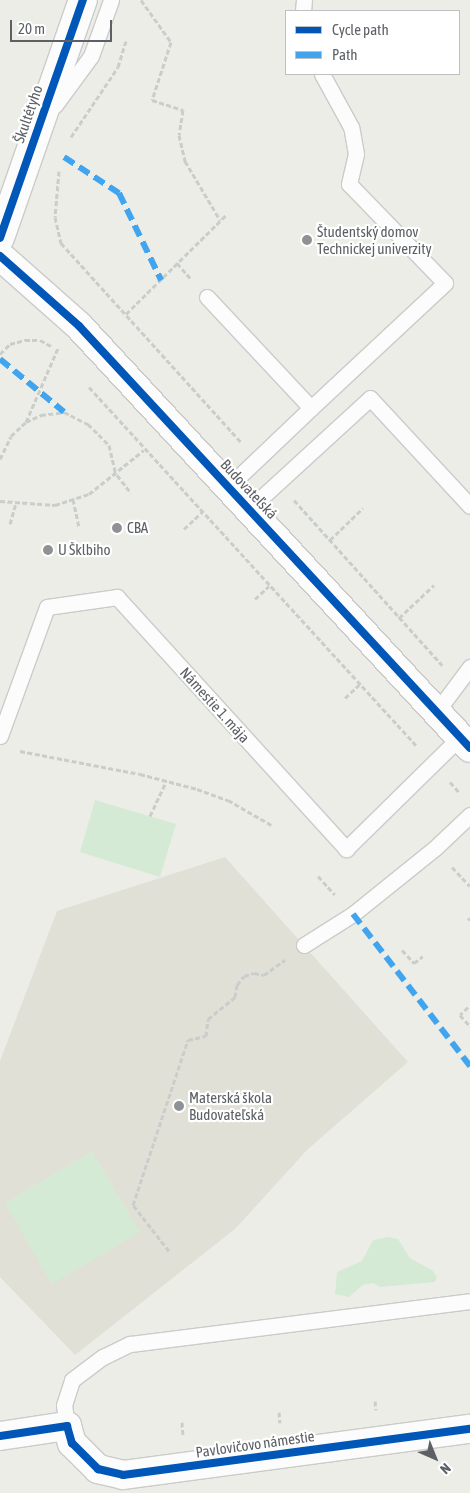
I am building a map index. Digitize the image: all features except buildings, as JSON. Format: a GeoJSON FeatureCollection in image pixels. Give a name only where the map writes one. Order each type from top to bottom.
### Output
{"type":"FeatureCollection","features":[{"type":"Feature","properties":{"kind":"street","name":"Škultétyho"},"geometry":{"type":"LineString","coordinates":[[0,238],[83,0]]}},
{"type":"Feature","properties":{"kind":"street","name":"Budovateľská"},"geometry":{"type":"LineString","coordinates":[[0,256],[79,326],[465,742]]}},
{"type":"Feature","properties":{"kind":"street","name":"Pavlovičovo námestie"},"geometry":{"type":"LineString","coordinates":[[67,1426],[72,1443],[98,1469],[123,1475],[470,1429]]}},
{"type":"Feature","properties":{"kind":"street"},"geometry":{"type":"LineString","coordinates":[[0,1436],[67,1426]]}},
{"type":"Feature","properties":{"kind":"lane"},"geometry":{"type":"LineString","coordinates":[[39,127],[91,56],[111,0]]}},
{"type":"Feature","properties":{"kind":"lane"},"geometry":{"type":"LineString","coordinates":[[228,487],[445,283],[349,184],[356,154],[351,127],[323,75]]}},
{"type":"Feature","properties":{"kind":"lane"},"geometry":{"type":"LineString","coordinates":[[207,297],[311,408]]}},
{"type":"Feature","properties":{"kind":"lane"},"geometry":{"type":"LineString","coordinates":[[249,509],[370,398],[470,506]]}},
{"type":"Feature","properties":{"kind":"lane","name":"Námestie 1. mája"},"geometry":{"type":"LineString","coordinates":[[0,736],[47,607],[117,596],[346,849],[433,764],[465,742]]}},
{"type":"Feature","properties":{"kind":"lane"},"geometry":{"type":"LineString","coordinates":[[437,711],[470,667]]}},
{"type":"Feature","properties":{"kind":"lane"},"geometry":{"type":"LineString","coordinates":[[304,945],[353,914],[435,848],[470,815]]}},
{"type":"Feature","properties":{"kind":"lane","name":"Pavlovičovo námestie"},"geometry":{"type":"LineString","coordinates":[[67,1426],[64,1405],[72,1380],[103,1357],[130,1344],[470,1301]]}},
{"type":"Feature","properties":{"kind":"path"},"geometry":{"type":"LineString","coordinates":[[141,0],[171,42],[152,100],[183,110],[178,135],[185,162],[220,220]]}},
{"type":"Feature","properties":{"kind":"path"},"geometry":{"type":"LineString","coordinates":[[59,173],[55,217],[61,243],[107,297]]}},
{"type":"Feature","properties":{"kind":"path"},"geometry":{"type":"LineString","coordinates":[[126,314],[227,214]]}},
{"type":"Feature","properties":{"kind":"path"},"geometry":{"type":"LineString","coordinates":[[0,354],[10,344],[25,340],[40,340],[56,349],[62,356]]}},
{"type":"Feature","properties":{"kind":"path"},"geometry":{"type":"LineString","coordinates":[[26,422],[56,349]]}},
{"type":"Feature","properties":{"kind":"path"},"geometry":{"type":"LineString","coordinates":[[87,385],[144,450],[464,797]]}},
{"type":"Feature","properties":{"kind":"path"},"geometry":{"type":"LineString","coordinates":[[0,459],[11,436],[26,422],[41,415],[64,412],[88,424],[109,445],[116,475],[131,493]]}},
{"type":"Feature","properties":{"kind":"path"},"geometry":{"type":"LineString","coordinates":[[0,501],[55,505],[89,494],[116,475],[144,450]]}},
{"type":"Feature","properties":{"kind":"path"},"geometry":{"type":"LineString","coordinates":[[73,499],[80,528]]}},
{"type":"Feature","properties":{"kind":"path"},"geometry":{"type":"LineString","coordinates":[[10,524],[16,503]]}},
{"type":"Feature","properties":{"kind":"path"},"geometry":{"type":"LineString","coordinates":[[330,540],[363,508]]}},
{"type":"Feature","properties":{"kind":"path"},"geometry":{"type":"LineString","coordinates":[[184,529],[202,512]]}},
{"type":"Feature","properties":{"kind":"path"},"geometry":{"type":"LineString","coordinates":[[400,618],[434,585]]}},
{"type":"Feature","properties":{"kind":"path"},"geometry":{"type":"LineString","coordinates":[[255,599],[269,586]]}},
{"type":"Feature","properties":{"kind":"path"},"geometry":{"type":"LineString","coordinates":[[345,698],[360,684]]}},
{"type":"Feature","properties":{"kind":"path"},"geometry":{"type":"LineString","coordinates":[[18,750],[166,781],[228,800],[273,826]]}},
{"type":"Feature","properties":{"kind":"path"},"geometry":{"type":"LineString","coordinates":[[150,816],[166,781]]}},
{"type":"Feature","properties":{"kind":"path"},"geometry":{"type":"LineString","coordinates":[[169,1250],[133,1205],[188,1040],[206,1036],[208,1019],[235,996],[237,985],[244,976],[254,973],[264,975],[304,945]]}},
{"type":"Feature","properties":{"kind":"path"},"geometry":{"type":"LineString","coordinates":[[402,950],[414,963],[423,956]]}},
{"type":"Feature","properties":{"kind":"path"},"geometry":{"type":"LineString","coordinates":[[468,1007],[460,1015],[470,1026]]}},
{"type":"Feature","properties":{"kind":"shaded area","name":"Materská škola Budovateľská"},"geometry":{"type":"Polygon","coordinates":[[[225,857],[408,1062],[307,1150],[235,1229],[75,1355],[0,1277],[0,1061],[57,911],[225,857]]]}},
{"type":"Feature","properties":{"kind":"green space"},"geometry":{"type":"Polygon","coordinates":[[[95,800],[176,824],[160,877],[80,852],[95,800]]]}},
{"type":"Feature","properties":{"kind":"green space"},"geometry":{"type":"Polygon","coordinates":[[[92,1151],[140,1232],[52,1284],[5,1203],[92,1151]]]}},
{"type":"Feature","properties":{"kind":"green space"},"geometry":{"type":"Polygon","coordinates":[[[388,1237],[398,1239],[410,1258],[433,1271],[437,1277],[435,1282],[380,1287],[373,1283],[363,1285],[349,1297],[335,1294],[337,1272],[362,1261],[373,1240],[388,1237]]]}},
{"type":"Feature","properties":{"kind":"marked path"},"geometry":{"type":"LineString","coordinates":[[64,157],[119,193],[161,280]]}},
{"type":"Feature","properties":{"kind":"marked path"},"geometry":{"type":"LineString","coordinates":[[0,359],[64,412]]}},
{"type":"Feature","properties":{"kind":"marked path"},"geometry":{"type":"LineString","coordinates":[[353,914],[470,1066]]}},
{"type":"Feature","properties":{"kind":"cycle path"},"geometry":{"type":"LineString","coordinates":[[0,238],[83,0]]}},
{"type":"Feature","properties":{"kind":"cycle path"},"geometry":{"type":"LineString","coordinates":[[0,256],[79,326],[470,748]]}},
{"type":"Feature","properties":{"kind":"cycle path"},"geometry":{"type":"LineString","coordinates":[[0,1436],[67,1426],[72,1443],[98,1469],[123,1475],[470,1429]]}},
{"type":"Feature","properties":{"kind":"place","name":"Študentský domov Technickej univerzity"},"geometry":{"type":"Point","coordinates":[307,240]}},
{"type":"Feature","properties":{"kind":"place","name":"CBA"},"geometry":{"type":"Point","coordinates":[117,528]}},
{"type":"Feature","properties":{"kind":"place","name":"U Šklbiho"},"geometry":{"type":"Point","coordinates":[48,550]}},
{"type":"Feature","properties":{"kind":"place","name":"Materská škola Budovateľská"},"geometry":{"type":"Point","coordinates":[179,1106]}}]}
